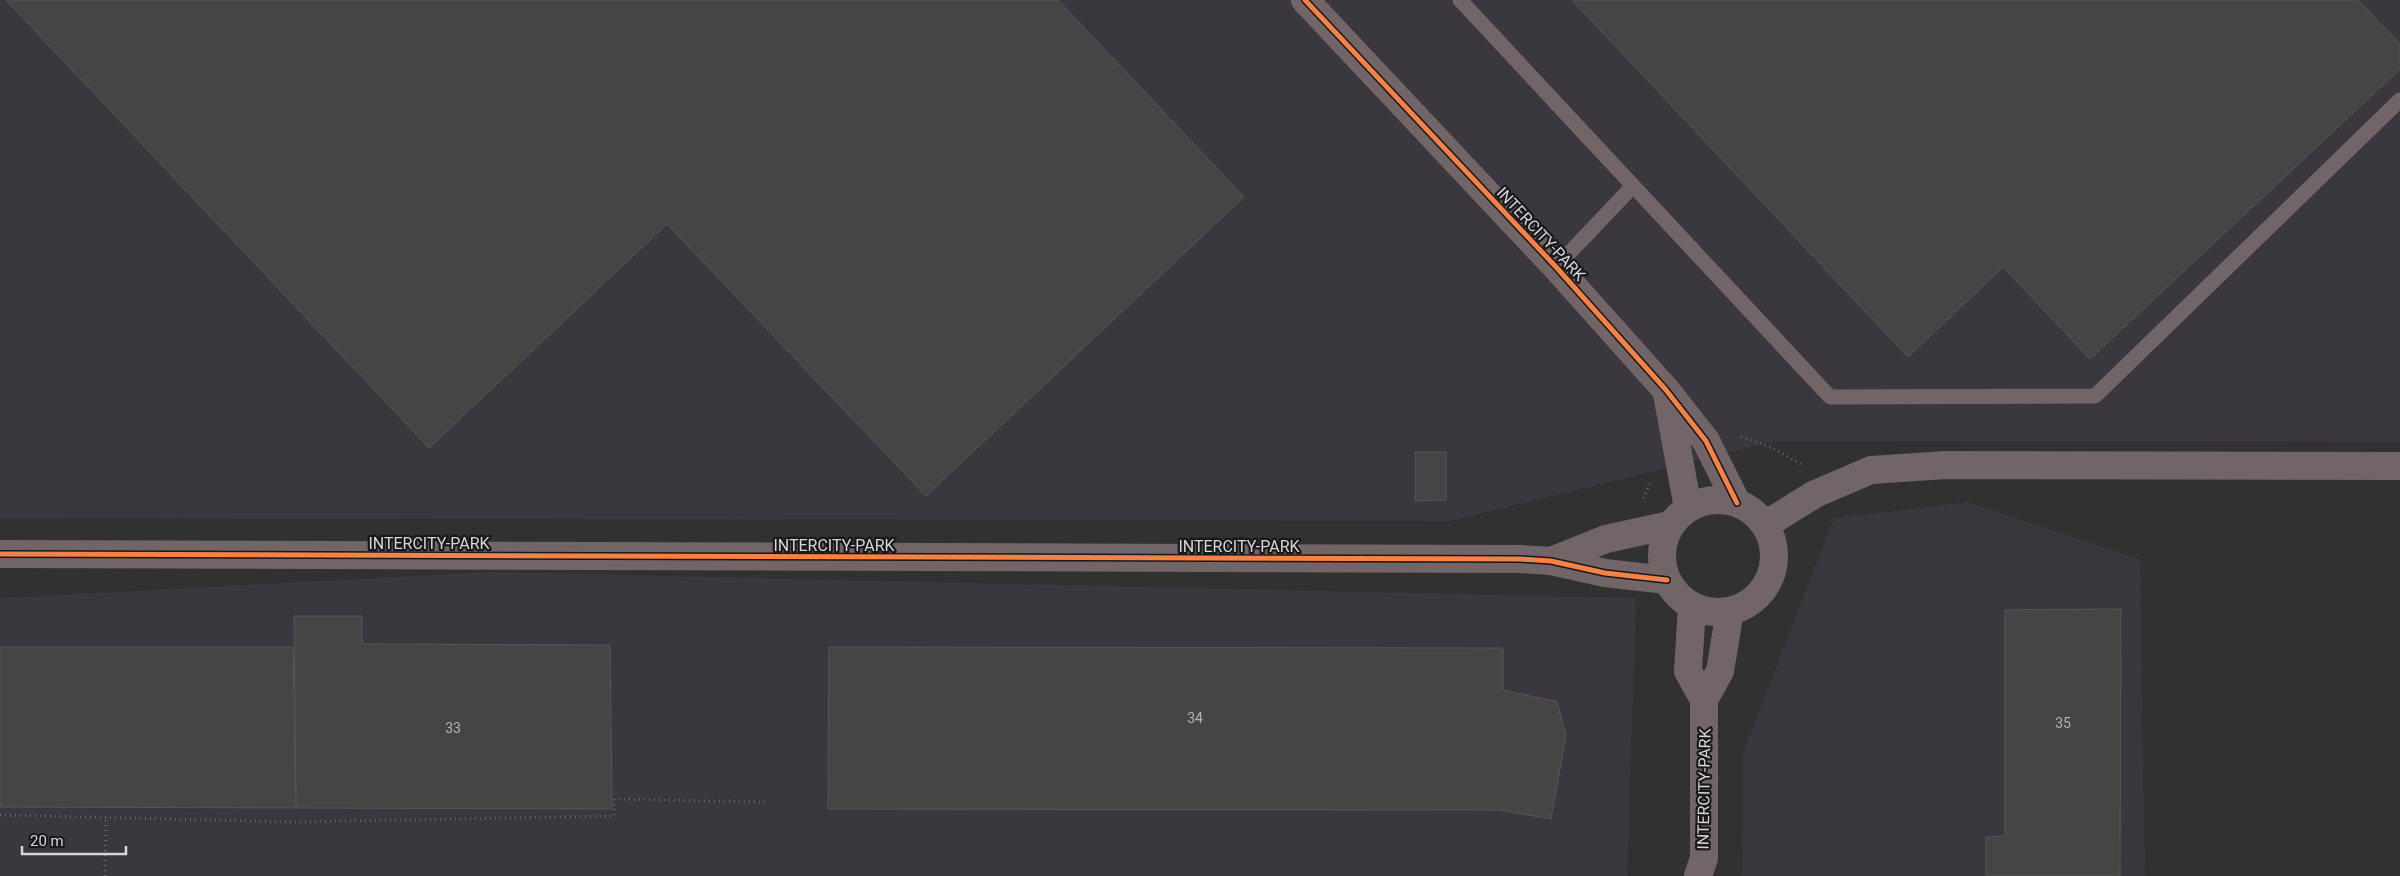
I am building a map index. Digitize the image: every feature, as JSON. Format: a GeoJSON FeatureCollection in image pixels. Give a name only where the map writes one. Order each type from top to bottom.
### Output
{"type":"FeatureCollection","features":[{"type":"Feature","properties":{"kind":"street","name":"INTERCITY-PARK"},"geometry":{"type":"LineString","coordinates":[[1305,0],[1556,267],[1666,390],[1706,441],[1737,503]]}},
{"type":"Feature","properties":{"kind":"street"},"geometry":{"type":"LineString","coordinates":[[1666,390],[1679,517]]}},
{"type":"Feature","properties":{"kind":"street"},"geometry":{"type":"LineString","coordinates":[[1765,525],[1815,494],[1871,470],[1946,465],[2400,466]]}},
{"type":"Feature","properties":{"kind":"street"},"geometry":{"type":"LineString","coordinates":[[1712,500],[1737,503],[1752,512],[1765,525],[1772,541],[1774,560],[1770,577],[1761,592],[1747,604],[1730,611],[1711,612],[1692,606],[1678,595],[1667,580],[1662,562],[1663,543],[1679,517],[1712,500]]}},
{"type":"Feature","properties":{"kind":"street","name":"INTERCITY-PARK"},"geometry":{"type":"LineString","coordinates":[[1551,561],[1606,539],[1679,517]]}},
{"type":"Feature","properties":{"kind":"street","name":"INTERCITY-PARK"},"geometry":{"type":"LineString","coordinates":[[0,554],[1551,561],[1605,573],[1667,580]]}},
{"type":"Feature","properties":{"kind":"street","name":"INTERCITY-PARK"},"geometry":{"type":"LineString","coordinates":[[1692,606],[1688,671],[1704,700]]}},
{"type":"Feature","properties":{"kind":"street","name":"INTERCITY-PARK"},"geometry":{"type":"LineString","coordinates":[[1703,870],[1704,700],[1720,671],[1730,611]]}},
{"type":"Feature","properties":{"kind":"lane"},"geometry":{"type":"LineString","coordinates":[[1460,0],[1830,397],[2095,396],[2400,100]]}},
{"type":"Feature","properties":{"kind":"lane"},"geometry":{"type":"LineString","coordinates":[[1556,267],[1633,186]]}},
{"type":"Feature","properties":{"kind":"path"},"geometry":{"type":"LineString","coordinates":[[1642,500],[1653,479]]}},
{"type":"Feature","properties":{"kind":"path"},"geometry":{"type":"LineString","coordinates":[[0,815],[106,816],[294,822],[614,816],[615,799],[766,802]]}},
{"type":"Feature","properties":{"kind":"path"},"geometry":{"type":"LineString","coordinates":[[105,876],[106,816]]}},
{"type":"Feature","properties":{"kind":"shaded area"},"geometry":{"type":"Polygon","coordinates":[[[0,0],[2400,0],[2400,442],[1775,441],[1451,521],[0,518],[0,0]]]}},
{"type":"Feature","properties":{"kind":"shaded area"},"geometry":{"type":"Polygon","coordinates":[[[1969,502],[2140,559],[2145,876],[1742,876],[1743,753],[1834,518],[1969,502]]]}},
{"type":"Feature","properties":{"kind":"shaded area"},"geometry":{"type":"Polygon","coordinates":[[[492,572],[1636,598],[1627,876],[0,876],[0,598],[492,572]]]}},
{"type":"Feature","properties":{"kind":"building"},"geometry":{"type":"Polygon","coordinates":[[[6,0],[1058,0],[1244,197],[926,496],[667,224],[429,448],[6,0]]]}},
{"type":"Feature","properties":{"kind":"building"},"geometry":{"type":"Polygon","coordinates":[[[1572,0],[2358,0],[2400,44],[2400,69],[2090,359],[2003,267],[1908,357],[1572,0]]]}},
{"type":"Feature","properties":{"kind":"building"},"geometry":{"type":"Polygon","coordinates":[[[1415,452],[1446,452],[1446,500],[1415,501],[1415,452]]]}},
{"type":"Feature","properties":{"kind":"building"},"geometry":{"type":"Polygon","coordinates":[[[2121,609],[2120,876],[1986,876],[1986,837],[2005,836],[2005,610],[2121,609]]]}},
{"type":"Feature","properties":{"kind":"building"},"geometry":{"type":"Polygon","coordinates":[[[294,616],[362,616],[362,644],[610,645],[612,809],[296,808],[294,616]]]}},
{"type":"Feature","properties":{"kind":"building"},"geometry":{"type":"Polygon","coordinates":[[[0,647],[293,647],[296,808],[0,807],[0,647]]]}},
{"type":"Feature","properties":{"kind":"building"},"geometry":{"type":"Polygon","coordinates":[[[829,647],[1503,648],[1503,690],[1557,702],[1566,735],[1551,819],[1500,810],[828,809],[829,647]]]}},
{"type":"Feature","properties":{"kind":"cycle path"},"geometry":{"type":"LineString","coordinates":[[1305,0],[1556,267],[1666,390],[1706,441],[1737,503]]}},
{"type":"Feature","properties":{"kind":"cycle path"},"geometry":{"type":"LineString","coordinates":[[0,554],[1520,559],[1551,561],[1605,573],[1667,580]]}}]}
